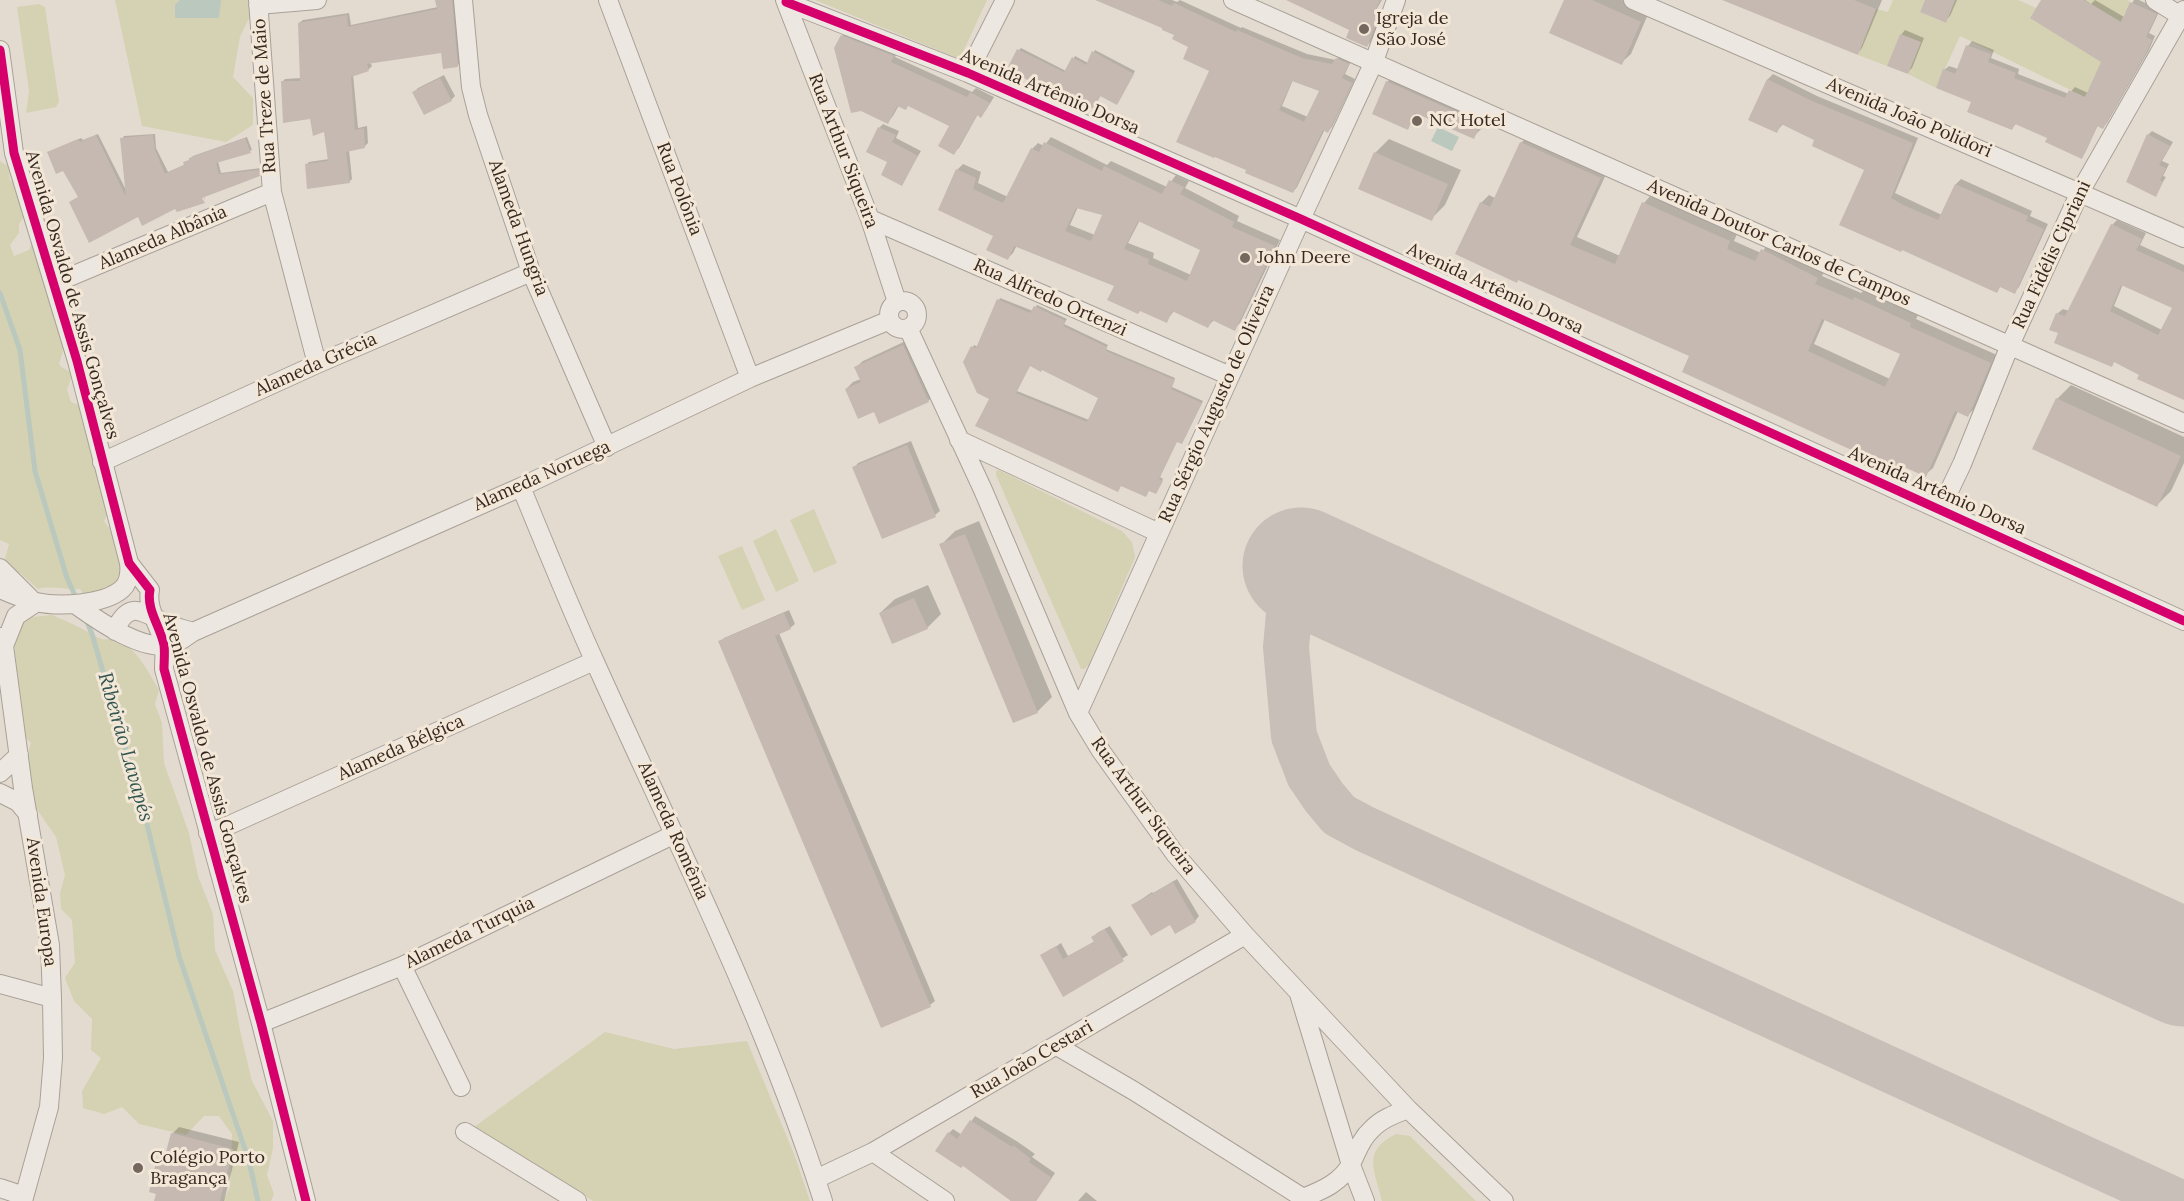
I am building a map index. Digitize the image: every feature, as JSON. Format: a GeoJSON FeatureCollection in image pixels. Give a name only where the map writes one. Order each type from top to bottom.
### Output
{"type":"FeatureCollection","features":[{"type":"Feature","properties":{"kind":"street"},"geometry":{"type":"LineString","coordinates":[[258,2],[317,0]]}},
{"type":"Feature","properties":{"kind":"street","name":"Alameda Hungria"},"geometry":{"type":"LineString","coordinates":[[463,0],[471,87],[478,115],[531,272],[607,447]]}},
{"type":"Feature","properties":{"kind":"street","name":"Rua Polônia"},"geometry":{"type":"LineString","coordinates":[[608,0],[750,378]]}},
{"type":"Feature","properties":{"kind":"street"},"geometry":{"type":"LineString","coordinates":[[968,73],[1005,0]]}},
{"type":"Feature","properties":{"kind":"street","name":"Avenida Doutor Carlos de Campos"},"geometry":{"type":"LineString","coordinates":[[1233,0],[2184,423]]}},
{"type":"Feature","properties":{"kind":"street","name":"Rua Sérgio Augusto de Oliveira"},"geometry":{"type":"LineString","coordinates":[[1078,713],[1373,64],[1395,0]]}},
{"type":"Feature","properties":{"kind":"street","name":"Avenida João Polidori"},"geometry":{"type":"LineString","coordinates":[[1633,0],[2184,238]]}},
{"type":"Feature","properties":{"kind":"street"},"geometry":{"type":"LineString","coordinates":[[2155,0],[2183,15]]}},
{"type":"Feature","properties":{"kind":"street","name":"Avenida Artêmio Dorsa"},"geometry":{"type":"LineString","coordinates":[[785,1],[968,73],[1301,219],[2184,621]]}},
{"type":"Feature","properties":{"kind":"street","name":"Rua Arthur Siqueira"},"geometry":{"type":"LineString","coordinates":[[785,1],[870,219],[897,302]]}},
{"type":"Feature","properties":{"kind":"street","name":"Rua Treze de Maio"},"geometry":{"type":"LineString","coordinates":[[258,2],[272,192],[316,364]]}},
{"type":"Feature","properties":{"kind":"street","name":"Rua Fidélis Cipriani"},"geometry":{"type":"LineString","coordinates":[[1940,510],[1962,464],[2010,345],[2080,192],[2183,15]]}},
{"type":"Feature","properties":{"kind":"street","name":"Avenida Osvaldo de Assis Gonçalves"},"geometry":{"type":"LineString","coordinates":[[0,50],[14,153],[55,283],[129,563],[150,590],[147,602],[156,618],[156,645],[165,669],[261,1023],[306,1201]]}},
{"type":"Feature","properties":{"kind":"street","name":"Alameda Albânia"},"geometry":{"type":"LineString","coordinates":[[55,283],[272,192]]}},
{"type":"Feature","properties":{"kind":"street","name":"Rua Alfredo Ortenzi"},"geometry":{"type":"LineString","coordinates":[[870,219],[1230,376]]}},
{"type":"Feature","properties":{"kind":"street","name":"Alameda Grécia"},"geometry":{"type":"LineString","coordinates":[[102,462],[316,364],[531,272]]}},
{"type":"Feature","properties":{"kind":"street"},"geometry":{"type":"LineString","coordinates":[[897,302],[907,302],[914,307],[915,321],[908,327],[899,328],[890,320],[891,308],[897,302]]}},
{"type":"Feature","properties":{"kind":"street","name":"Alameda Noruega"},"geometry":{"type":"LineString","coordinates":[[156,645],[173,645],[193,632],[521,487],[750,378],[890,320]]}},
{"type":"Feature","properties":{"kind":"street","name":"Rua Arthur Siqueira"},"geometry":{"type":"LineString","coordinates":[[908,327],[983,490],[1078,713],[1101,751],[1175,854],[1245,935],[1408,1109],[1504,1201]]}},
{"type":"Feature","properties":{"kind":"street"},"geometry":{"type":"LineString","coordinates":[[959,440],[1159,533]]}},
{"type":"Feature","properties":{"kind":"street","name":"Alameda Romênia"},"geometry":{"type":"LineString","coordinates":[[521,487],[594,661],[675,834],[764,1036],[823,1201]]}},
{"type":"Feature","properties":{"kind":"street"},"geometry":{"type":"LineString","coordinates":[[0,589],[37,602],[83,607],[122,590],[129,579],[129,563]]}},
{"type":"Feature","properties":{"kind":"street"},"geometry":{"type":"LineString","coordinates":[[0,568],[26,595],[37,602]]}},
{"type":"Feature","properties":{"kind":"street"},"geometry":{"type":"LineString","coordinates":[[2,642],[16,616],[37,602]]}},
{"type":"Feature","properties":{"kind":"street"},"geometry":{"type":"LineString","coordinates":[[83,607],[115,631],[156,645]]}},
{"type":"Feature","properties":{"kind":"street"},"geometry":{"type":"LineString","coordinates":[[115,631],[122,616],[128,612],[143,611],[168,625],[193,632]]}},
{"type":"Feature","properties":{"kind":"street","name":"Avenida Europa"},"geometry":{"type":"LineString","coordinates":[[2,642],[50,945],[52,998],[53,1058],[49,1107],[23,1199]]}},
{"type":"Feature","properties":{"kind":"street","name":"Alameda Bélgica"},"geometry":{"type":"LineString","coordinates":[[208,833],[236,823],[594,661]]}},
{"type":"Feature","properties":{"kind":"street"},"geometry":{"type":"LineString","coordinates":[[0,773],[19,755]]}},
{"type":"Feature","properties":{"kind":"street"},"geometry":{"type":"LineString","coordinates":[[0,793],[18,802],[28,814]]}},
{"type":"Feature","properties":{"kind":"street","name":"Alameda Turquia"},"geometry":{"type":"LineString","coordinates":[[261,1023],[402,966],[675,834]]}},
{"type":"Feature","properties":{"kind":"street","name":"Rua João Cestari"},"geometry":{"type":"LineString","coordinates":[[816,1179],[873,1152],[1245,935]]}},
{"type":"Feature","properties":{"kind":"street"},"geometry":{"type":"LineString","coordinates":[[402,966],[461,1087]]}},
{"type":"Feature","properties":{"kind":"street"},"geometry":{"type":"LineString","coordinates":[[0,984],[52,998]]}},
{"type":"Feature","properties":{"kind":"street"},"geometry":{"type":"LineString","coordinates":[[1298,989],[1351,1165],[1365,1201]]}},
{"type":"Feature","properties":{"kind":"street"},"geometry":{"type":"LineString","coordinates":[[1057,1046],[1134,1091],[1306,1200],[1341,1178],[1351,1165],[1360,1143],[1372,1129],[1383,1120],[1408,1109]]}},
{"type":"Feature","properties":{"kind":"street"},"geometry":{"type":"LineString","coordinates":[[465,1132],[578,1201]]}},
{"type":"Feature","properties":{"kind":"street"},"geometry":{"type":"LineString","coordinates":[[873,1152],[945,1201]]}},
{"type":"Feature","properties":{"kind":"street"},"geometry":{"type":"LineString","coordinates":[[0,1188],[23,1199]]}},
{"type":"Feature","properties":{"kind":"shaded area"},"geometry":{"type":"Polygon","coordinates":[[[115,0],[253,0],[253,10],[240,37],[233,77],[253,98],[253,125],[226,142],[142,126],[115,0]]]}},
{"type":"Feature","properties":{"kind":"shaded area"},"geometry":{"type":"Polygon","coordinates":[[[180,0],[221,0],[219,18],[175,18],[175,5],[180,0]]]}},
{"type":"Feature","properties":{"kind":"shaded area"},"geometry":{"type":"Polygon","coordinates":[[[815,0],[987,0],[962,54],[957,58],[815,0]]]}},
{"type":"Feature","properties":{"kind":"shaded area"},"geometry":{"type":"Polygon","coordinates":[[[1893,0],[1925,0],[1920,12],[1945,23],[1955,0],[2018,0],[2036,8],[2030,18],[2062,0],[2128,0],[2130,2],[2085,97],[1960,36],[1936,88],[1908,74],[1920,42],[1900,34],[1887,66],[1858,55],[1876,9],[1888,12],[1893,0]],[[2090,3],[2067,41],[2089,54],[2111,16],[2090,3]]]}},
{"type":"Feature","properties":{"kind":"shaded area"},"geometry":{"type":"Polygon","coordinates":[[[39,4],[45,7],[59,102],[56,107],[26,113],[29,91],[17,7],[39,4]]]}},
{"type":"Feature","properties":{"kind":"shaded area"},"geometry":{"type":"Polygon","coordinates":[[[1438,127],[1459,137],[1452,151],[1431,141],[1438,127]]]}},
{"type":"Feature","properties":{"kind":"shaded area"},"geometry":{"type":"Polygon","coordinates":[[[0,161],[8,166],[10,181],[20,184],[29,216],[24,217],[19,224],[19,233],[10,245],[14,256],[29,250],[32,243],[52,244],[56,242],[66,250],[59,252],[58,257],[68,266],[71,274],[68,287],[63,294],[65,344],[59,364],[72,375],[67,390],[71,402],[82,406],[87,414],[82,421],[99,473],[96,475],[103,480],[109,512],[104,521],[108,527],[112,528],[131,579],[85,597],[80,589],[47,587],[38,589],[20,573],[11,573],[5,559],[9,544],[0,540],[0,161]]]}},
{"type":"Feature","properties":{"kind":"shaded area"},"geometry":{"type":"Polygon","coordinates":[[[999,470],[1122,531],[1132,542],[1135,557],[1089,665],[1084,669],[1081,669],[996,475],[996,471],[999,470]]]}},
{"type":"Feature","properties":{"kind":"shaded area"},"geometry":{"type":"Polygon","coordinates":[[[814,509],[837,563],[814,573],[790,520],[814,509]]]}},
{"type":"Feature","properties":{"kind":"shaded area"},"geometry":{"type":"Polygon","coordinates":[[[776,529],[799,581],[776,592],[753,541],[776,529]]]}},
{"type":"Feature","properties":{"kind":"shaded area"},"geometry":{"type":"Polygon","coordinates":[[[742,546],[765,600],[742,610],[718,556],[742,546]]]}},
{"type":"Feature","properties":{"kind":"shaded area"},"geometry":{"type":"Polygon","coordinates":[[[52,615],[99,638],[115,639],[124,644],[142,662],[159,690],[155,704],[162,723],[164,763],[189,833],[198,876],[213,914],[215,950],[233,991],[252,1081],[273,1121],[273,1148],[267,1175],[274,1194],[271,1201],[223,1201],[230,1187],[232,1134],[219,1116],[204,1116],[186,1135],[139,1124],[122,1107],[104,1114],[83,1108],[82,1091],[101,1058],[91,1050],[92,1019],[74,1001],[65,978],[75,963],[72,920],[61,909],[60,893],[65,875],[56,837],[29,798],[23,770],[31,743],[18,729],[14,638],[21,623],[32,617],[52,615]]]}},
{"type":"Feature","properties":{"kind":"shaded area"},"geometry":{"type":"Polygon","coordinates":[[[605,1032],[674,1049],[747,1041],[794,1154],[810,1201],[593,1201],[474,1127],[605,1032]]]}},
{"type":"Feature","properties":{"kind":"shaded area"},"geometry":{"type":"Polygon","coordinates":[[[1396,1134],[1410,1136],[1476,1201],[1382,1201],[1374,1171],[1374,1155],[1378,1147],[1396,1134]]]}},
{"type":"Feature","properties":{"kind":"building"},"geometry":{"type":"Polygon","coordinates":[[[435,0],[452,0],[458,67],[443,69],[441,53],[367,64],[369,71],[351,77],[355,130],[364,128],[365,148],[346,152],[350,183],[307,189],[305,164],[328,161],[324,132],[313,136],[310,119],[283,123],[281,81],[300,81],[298,23],[347,15],[348,27],[437,9],[435,0]]]}},
{"type":"Feature","properties":{"kind":"building"},"geometry":{"type":"Polygon","coordinates":[[[1095,0],[1158,0],[1172,6],[1174,3],[1236,32],[1237,30],[1302,58],[1332,64],[1336,58],[1349,64],[1342,78],[1352,83],[1328,133],[1323,130],[1293,193],[1245,173],[1246,170],[1176,142],[1209,71],[1183,59],[1188,47],[1172,39],[1174,35],[1095,0]],[[1292,81],[1279,110],[1304,122],[1319,91],[1292,81]]]}},
{"type":"Feature","properties":{"kind":"building"},"geometry":{"type":"Polygon","coordinates":[[[1286,0],[1380,0],[1373,15],[1378,17],[1367,47],[1346,38],[1349,30],[1286,0]]]}},
{"type":"Feature","properties":{"kind":"building"},"geometry":{"type":"Polygon","coordinates":[[[1564,0],[1592,0],[1641,22],[1622,65],[1549,33],[1564,0]]]}},
{"type":"Feature","properties":{"kind":"building"},"geometry":{"type":"Polygon","coordinates":[[[1722,0],[1854,0],[1876,9],[1858,55],[1722,0]]]}},
{"type":"Feature","properties":{"kind":"building"},"geometry":{"type":"Polygon","coordinates":[[[1925,0],[1955,0],[1946,23],[1920,12],[1925,0]]]}},
{"type":"Feature","properties":{"kind":"building"},"geometry":{"type":"Polygon","coordinates":[[[2041,0],[2084,0],[2121,22],[2130,2],[2157,14],[2146,37],[2152,40],[2145,55],[2103,129],[2097,126],[2082,159],[2045,142],[2047,138],[2015,124],[2012,130],[1967,112],[1971,102],[1936,88],[1943,69],[1955,74],[1966,45],[1991,54],[1988,62],[2016,73],[2014,78],[2065,98],[2069,90],[2085,97],[2101,62],[2030,18],[2041,0]]]}},
{"type":"Feature","properties":{"kind":"building"},"geometry":{"type":"Polygon","coordinates":[[[1900,34],[1921,42],[1908,74],[1887,66],[1900,34]]]}},
{"type":"Feature","properties":{"kind":"building"},"geometry":{"type":"Polygon","coordinates":[[[841,35],[894,56],[891,62],[967,97],[970,92],[990,103],[981,118],[977,115],[954,155],[938,146],[949,126],[908,106],[906,110],[897,106],[888,124],[861,111],[851,113],[834,48],[841,35]]]}},
{"type":"Feature","properties":{"kind":"building"},"geometry":{"type":"Polygon","coordinates":[[[1017,49],[1064,72],[1072,57],[1086,65],[1092,51],[1134,74],[1117,105],[1100,96],[1094,109],[1067,96],[1065,100],[1007,69],[1017,49]]]}},
{"type":"Feature","properties":{"kind":"building"},"geometry":{"type":"Polygon","coordinates":[[[440,78],[452,101],[424,115],[412,92],[440,78]]]}},
{"type":"Feature","properties":{"kind":"building"},"geometry":{"type":"Polygon","coordinates":[[[1767,79],[1812,101],[1913,143],[1891,198],[1903,205],[1938,220],[1955,184],[2028,216],[2026,221],[2044,229],[2015,294],[2000,287],[1997,293],[1902,250],[1901,252],[1839,225],[1864,170],[1812,146],[1814,140],[1781,124],[1777,133],[1748,120],[1767,79]]]}},
{"type":"Feature","properties":{"kind":"building"},"geometry":{"type":"Polygon","coordinates":[[[1386,81],[1481,123],[1474,139],[1415,113],[1408,130],[1372,114],[1386,81]]]}},
{"type":"Feature","properties":{"kind":"building"},"geometry":{"type":"Polygon","coordinates":[[[878,127],[896,135],[892,142],[918,156],[902,186],[881,175],[887,162],[866,152],[878,127]]]}},
{"type":"Feature","properties":{"kind":"building"},"geometry":{"type":"Polygon","coordinates":[[[2147,134],[2170,146],[2159,165],[2166,168],[2156,197],[2126,182],[2147,134]]]}},
{"type":"Feature","properties":{"kind":"building"},"geometry":{"type":"Polygon","coordinates":[[[96,135],[126,197],[120,138],[153,135],[155,150],[165,174],[184,165],[183,162],[189,158],[245,138],[251,153],[216,163],[219,174],[259,170],[260,176],[202,198],[205,203],[177,212],[175,209],[142,226],[138,217],[89,243],[69,202],[78,197],[63,171],[56,174],[47,152],[78,139],[80,142],[96,135]]]}},
{"type":"Feature","properties":{"kind":"building"},"geometry":{"type":"Polygon","coordinates":[[[1044,142],[1102,171],[1104,166],[1162,194],[1169,180],[1184,187],[1180,194],[1234,222],[1232,227],[1275,246],[1235,331],[1212,320],[1208,328],[1172,311],[1167,323],[1140,311],[1138,314],[1107,300],[1114,286],[1014,246],[1008,260],[986,250],[993,236],[938,210],[956,169],[976,178],[973,189],[1003,203],[1031,148],[1039,152],[1044,142]],[[1076,208],[1065,231],[1091,241],[1102,215],[1076,208]],[[1138,221],[1124,249],[1149,259],[1148,264],[1187,281],[1200,250],[1138,221]]]}},
{"type":"Feature","properties":{"kind":"building"},"geometry":{"type":"Polygon","coordinates":[[[1520,142],[1601,178],[1570,245],[1615,264],[1642,202],[1730,241],[1727,249],[1755,261],[1761,249],[1818,278],[1815,284],[1853,300],[1854,297],[1911,323],[1910,327],[1991,363],[1968,417],[1955,411],[1926,477],[1900,465],[1897,471],[1682,372],[1689,356],[1518,280],[1517,283],[1455,254],[1480,202],[1490,207],[1520,142]],[[1822,319],[1808,351],[1885,387],[1900,354],[1822,319]]]}},
{"type":"Feature","properties":{"kind":"building"},"geometry":{"type":"Polygon","coordinates":[[[1374,152],[1448,184],[1432,221],[1358,189],[1374,152]]]}},
{"type":"Feature","properties":{"kind":"building"},"geometry":{"type":"Polygon","coordinates":[[[2111,224],[2142,239],[2136,250],[2184,272],[2184,400],[2137,379],[2139,375],[2114,362],[2112,367],[2054,343],[2058,333],[2049,330],[2056,313],[2065,316],[2111,224]],[[2121,285],[2110,311],[2158,335],[2172,308],[2121,285]]]}},
{"type":"Feature","properties":{"kind":"building"},"geometry":{"type":"Polygon","coordinates":[[[997,299],[1030,313],[1034,306],[1066,321],[1063,326],[1107,347],[1106,351],[1175,380],[1171,389],[1202,403],[1182,444],[1177,442],[1159,479],[1163,481],[1156,494],[1149,491],[1146,497],[1121,486],[1118,492],[975,426],[989,399],[977,393],[963,362],[971,346],[976,348],[997,299]],[[1030,366],[1016,393],[1087,422],[1098,398],[1042,370],[1041,372],[1030,366]]]}},
{"type":"Feature","properties":{"kind":"building"},"geometry":{"type":"Polygon","coordinates":[[[903,345],[929,402],[879,424],[874,412],[858,419],[845,389],[861,382],[854,367],[903,345]]]}},
{"type":"Feature","properties":{"kind":"building"},"geometry":{"type":"Polygon","coordinates":[[[2056,398],[2181,456],[2157,507],[2032,449],[2056,398]]]}},
{"type":"Feature","properties":{"kind":"building"},"geometry":{"type":"Polygon","coordinates":[[[907,445],[936,517],[882,539],[852,467],[907,445]]]}},
{"type":"Feature","properties":{"kind":"building"},"geometry":{"type":"Polygon","coordinates":[[[965,534],[1038,713],[1013,723],[939,544],[965,534]]]}},
{"type":"Feature","properties":{"kind":"building"},"geometry":{"type":"Polygon","coordinates":[[[914,598],[928,629],[892,644],[879,613],[914,598]]]}},
{"type":"Feature","properties":{"kind":"building"},"geometry":{"type":"Polygon","coordinates":[[[784,613],[791,629],[775,636],[931,1007],[881,1028],[718,641],[784,613]]]}},
{"type":"Feature","properties":{"kind":"building"},"geometry":{"type":"Polygon","coordinates":[[[1173,882],[1196,922],[1175,934],[1170,925],[1151,936],[1131,905],[1173,882]]]}},
{"type":"Feature","properties":{"kind":"building"},"geometry":{"type":"Polygon","coordinates":[[[1105,929],[1124,961],[1063,997],[1040,955],[1056,946],[1063,959],[1094,942],[1091,937],[1105,929]]]}},
{"type":"Feature","properties":{"kind":"building"},"geometry":{"type":"Polygon","coordinates":[[[970,1120],[1012,1147],[1013,1145],[1031,1159],[1029,1162],[1052,1178],[1036,1201],[1011,1201],[963,1166],[961,1168],[935,1151],[948,1132],[957,1139],[970,1120]]]}},
{"type":"Feature","properties":{"kind":"building"},"geometry":{"type":"Polygon","coordinates":[[[171,1133],[233,1149],[220,1201],[154,1201],[156,1194],[149,1192],[156,1162],[163,1163],[171,1133]]]}},
{"type":"Feature","properties":{"kind":"waterway","name":"Ribeirão Lavapés"},"geometry":{"type":"LineString","coordinates":[[0,293],[20,350],[35,471],[67,578],[77,600]]}},
{"type":"Feature","properties":{"kind":"waterway","name":"Ribeirão Lavapés"},"geometry":{"type":"LineString","coordinates":[[86,619],[144,812],[179,956],[249,1161],[258,1201]]}},
{"type":"Feature","properties":{"kind":"taxiway"},"geometry":{"type":"LineString","coordinates":[[1301,566],[1289,614],[1286,647],[1294,736],[1309,775],[1339,815],[1365,829],[2176,1201]]}},
{"type":"Feature","properties":{"kind":"runway"},"geometry":{"type":"LineString","coordinates":[[1301,566],[2184,968]]}},
{"type":"Feature","properties":{"kind":"cycle path"},"geometry":{"type":"LineString","coordinates":[[786,2],[968,73],[1301,219],[2184,621]]}},
{"type":"Feature","properties":{"kind":"cycle path"},"geometry":{"type":"LineString","coordinates":[[0,50],[14,153],[77,361],[129,563],[150,590],[150,604],[164,645],[164,669],[261,1023],[306,1201]]}},
{"type":"Feature","properties":{"kind":"place","name":"Igreja de São José"},"geometry":{"type":"Point","coordinates":[1364,29]}},
{"type":"Feature","properties":{"kind":"place","name":"NC Hotel"},"geometry":{"type":"Point","coordinates":[1417,121]}},
{"type":"Feature","properties":{"kind":"place","name":"John Deere"},"geometry":{"type":"Point","coordinates":[1245,258]}},
{"type":"Feature","properties":{"kind":"place","name":"Colégio Porto Bragança"},"geometry":{"type":"Point","coordinates":[138,1168]}}]}
